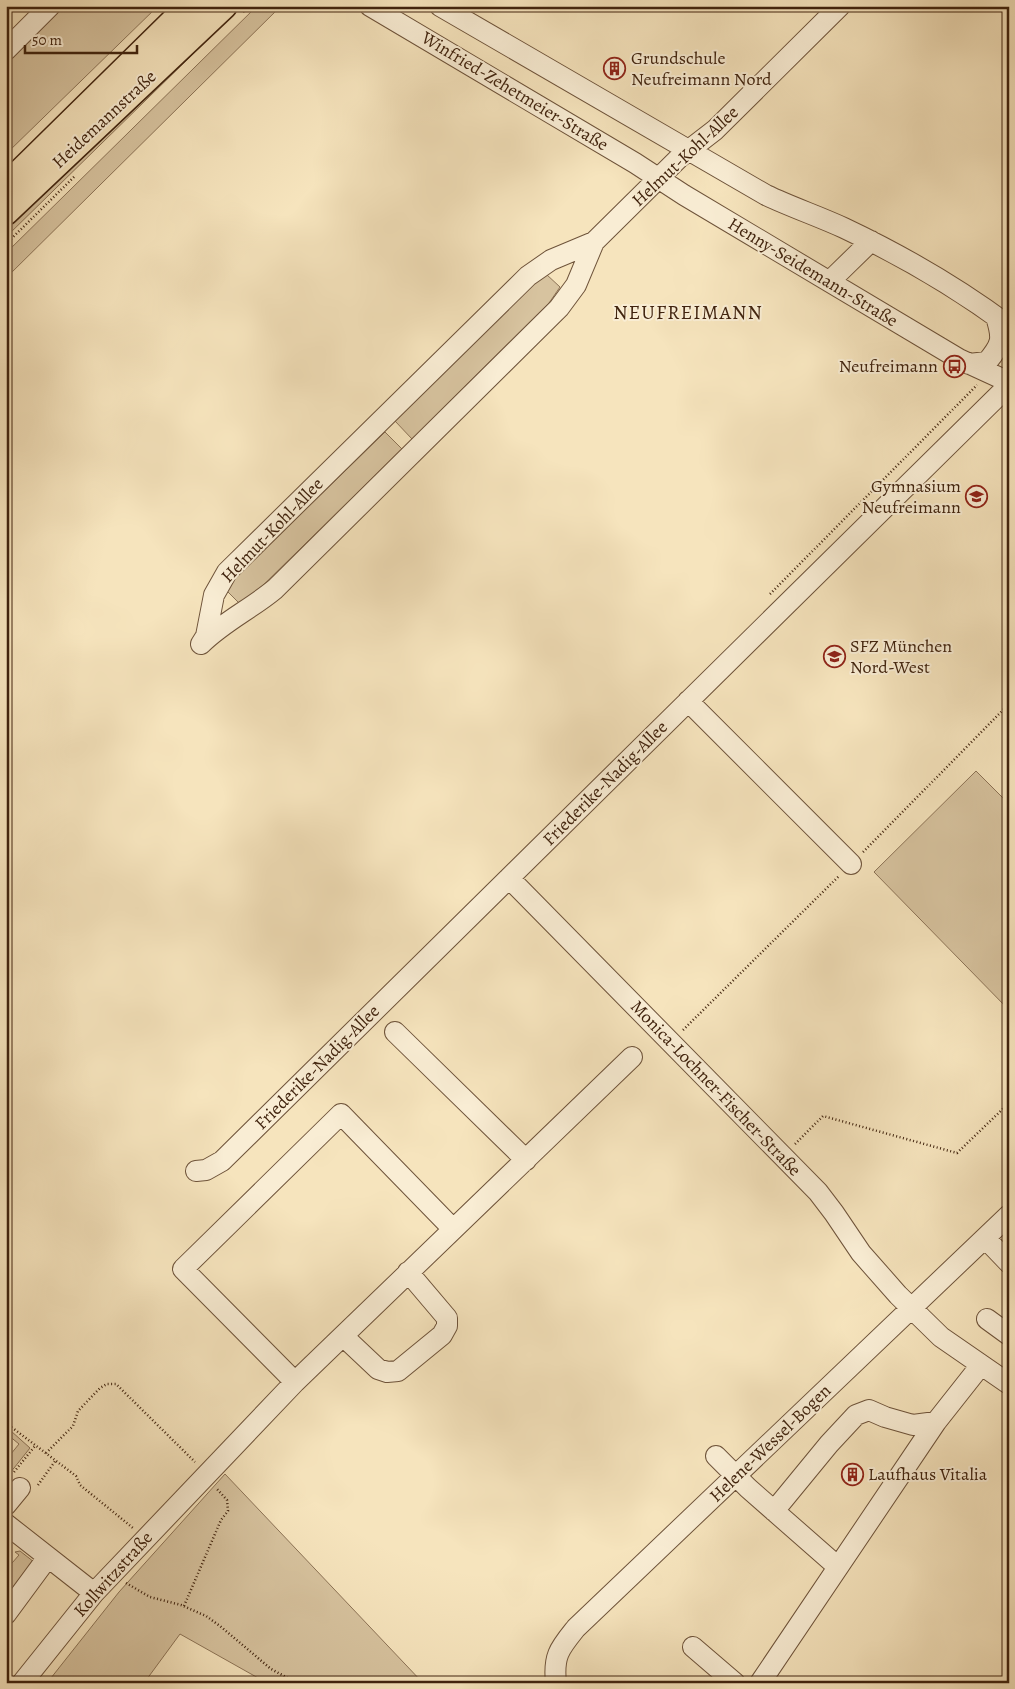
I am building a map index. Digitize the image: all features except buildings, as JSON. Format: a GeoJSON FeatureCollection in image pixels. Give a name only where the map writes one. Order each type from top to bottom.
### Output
{"type":"FeatureCollection","features":[{"type":"Feature","properties":{"kind":"main road","name":"Heidemannstraße"},"geometry":{"type":"LineString","coordinates":[[6,186],[189,6]]}},
{"type":"Feature","properties":{"kind":"main road","name":"Heidemannstraße"},"geometry":{"type":"LineString","coordinates":[[6,212],[224,6]]}},
{"type":"Feature","properties":{"kind":"street"},"geometry":{"type":"LineString","coordinates":[[6,50],[50,6]]}},
{"type":"Feature","properties":{"kind":"street","name":"Winfried-Zehetmeier-Straße"},"geometry":{"type":"LineString","coordinates":[[370,6],[659,178]]}},
{"type":"Feature","properties":{"kind":"street","name":"Winfried-Zehetmeier-Straße"},"geometry":{"type":"LineString","coordinates":[[440,6],[689,151]]}},
{"type":"Feature","properties":{"kind":"street","name":"Helmut-Kohl-Allee"},"geometry":{"type":"LineString","coordinates":[[594,242],[576,285],[559,308],[275,589],[252,607],[225,623],[201,644],[206,636],[211,603],[227,572],[528,276],[551,260],[594,242],[659,178],[715,130],[840,6]]}},
{"type":"Feature","properties":{"kind":"street"},"geometry":{"type":"LineString","coordinates":[[689,151],[766,195],[871,241],[977,302],[1002,321],[1002,335],[999,346],[987,362],[970,364]]}},
{"type":"Feature","properties":{"kind":"street","name":"Henny-Seidemann-Straße"},"geometry":{"type":"LineString","coordinates":[[659,178],[684,195],[959,359],[1009,383]]}},
{"type":"Feature","properties":{"kind":"street"},"geometry":{"type":"LineString","coordinates":[[830,281],[871,241]]}},
{"type":"Feature","properties":{"kind":"street","name":"Friederike-Nadig-Allee"},"geometry":{"type":"LineString","coordinates":[[196,1171],[206,1170],[222,1161],[1009,383]]}},
{"type":"Feature","properties":{"kind":"street"},"geometry":{"type":"LineString","coordinates":[[688,701],[851,864]]}},
{"type":"Feature","properties":{"kind":"street","name":"Monica-Lochner-Fischer-Straße"},"geometry":{"type":"LineString","coordinates":[[509,878],[823,1197],[872,1267],[911,1308],[941,1337],[1009,1384]]}},
{"type":"Feature","properties":{"kind":"street"},"geometry":{"type":"LineString","coordinates":[[395,1032],[526,1160]]}},
{"type":"Feature","properties":{"kind":"street","name":"Kollwitzstraße"},"geometry":{"type":"LineString","coordinates":[[22,1683],[94,1593],[294,1382],[632,1057]]}},
{"type":"Feature","properties":{"kind":"street"},"geometry":{"type":"LineString","coordinates":[[294,1382],[183,1269],[341,1114],[452,1229]]}},
{"type":"Feature","properties":{"kind":"street","name":"Helene-Wessel-Bogen"},"geometry":{"type":"LineString","coordinates":[[550,1679],[559,1651],[576,1628],[1009,1214]]}},
{"type":"Feature","properties":{"kind":"street"},"geometry":{"type":"LineString","coordinates":[[984,1238],[1009,1262]]}},
{"type":"Feature","properties":{"kind":"street"},"geometry":{"type":"LineString","coordinates":[[343,1336],[378,1369],[387,1372],[398,1371],[442,1335],[447,1326],[447,1318],[408,1272]]}},
{"type":"Feature","properties":{"kind":"street"},"geometry":{"type":"LineString","coordinates":[[987,1319],[1009,1335]]}},
{"type":"Feature","properties":{"kind":"street"},"geometry":{"type":"LineString","coordinates":[[760,1683],[936,1422],[981,1365]]}},
{"type":"Feature","properties":{"kind":"street"},"geometry":{"type":"LineString","coordinates":[[774,1511],[829,1444],[856,1415],[869,1410],[885,1417],[912,1424],[936,1422]]}},
{"type":"Feature","properties":{"kind":"street"},"geometry":{"type":"LineString","coordinates":[[716,1456],[774,1511],[838,1567]]}},
{"type":"Feature","properties":{"kind":"street"},"geometry":{"type":"LineString","coordinates":[[6,1505],[16,1482]]}},
{"type":"Feature","properties":{"kind":"street"},"geometry":{"type":"LineString","coordinates":[[6,1524],[94,1593]]}},
{"type":"Feature","properties":{"kind":"street"},"geometry":{"type":"LineString","coordinates":[[6,1614],[48,1556]]}},
{"type":"Feature","properties":{"kind":"street"},"geometry":{"type":"LineString","coordinates":[[693,1647],[735,1683]]}},
{"type":"Feature","properties":{"kind":"path"},"geometry":{"type":"LineString","coordinates":[[784,1156],[823,1116],[958,1153],[1009,1103]]}},
{"type":"Feature","properties":{"kind":"path"},"geometry":{"type":"LineString","coordinates":[[46,1453],[73,1426],[78,1411],[100,1388],[107,1384],[116,1384],[207,1473],[227,1500],[228,1511],[221,1520],[184,1606]]}},
{"type":"Feature","properties":{"kind":"path"},"geometry":{"type":"LineString","coordinates":[[6,1423],[76,1476],[80,1485],[146,1537]]}},
{"type":"Feature","properties":{"kind":"path"},"geometry":{"type":"LineString","coordinates":[[16,1482],[35,1446]]}},
{"type":"Feature","properties":{"kind":"path"},"geometry":{"type":"LineString","coordinates":[[114,1572],[124,1582],[150,1597],[184,1606],[206,1616],[271,1669],[297,1683]]}},
{"type":"Feature","properties":{"kind":"shaded area"},"geometry":{"type":"Polygon","coordinates":[[[62,6],[158,6],[6,154],[6,62],[62,6]]]}},
{"type":"Feature","properties":{"kind":"shaded area"},"geometry":{"type":"Polygon","coordinates":[[[234,6],[242,6],[6,237],[6,224],[234,6]]]}},
{"type":"Feature","properties":{"kind":"shaded area"},"geometry":{"type":"Polygon","coordinates":[[[257,6],[281,6],[6,278],[6,253],[257,6]]]}},
{"type":"Feature","properties":{"kind":"shaded area"},"geometry":{"type":"Polygon","coordinates":[[[546,274],[560,287],[549,303],[412,439],[395,421],[533,282],[546,274]]]}},
{"type":"Feature","properties":{"kind":"shaded area"},"geometry":{"type":"Polygon","coordinates":[[[385,432],[402,449],[247,601],[239,603],[227,591],[232,581],[385,432]]]}},
{"type":"Feature","properties":{"kind":"shaded area"},"geometry":{"type":"Polygon","coordinates":[[[976,771],[1009,804],[1009,1010],[874,872],[976,771]]]}},
{"type":"Feature","properties":{"kind":"shaded area"},"geometry":{"type":"Polygon","coordinates":[[[11,1431],[30,1448],[6,1478],[6,1460],[19,1444],[8,1435],[11,1431]]]}},
{"type":"Feature","properties":{"kind":"shaded area"},"geometry":{"type":"Polygon","coordinates":[[[225,1474],[423,1683],[267,1683],[180,1634],[144,1683],[47,1683],[119,1592],[225,1474]]]}},
{"type":"Feature","properties":{"kind":"shaded area"},"geometry":{"type":"Polygon","coordinates":[[[20,1551],[34,1562],[6,1607],[6,1570],[19,1555],[15,1552],[20,1551]]]}},
{"type":"Feature","properties":{"kind":"place","name":"Grundschule Neufreimann Nord"},"geometry":{"type":"Point","coordinates":[615,68]}},
{"type":"Feature","properties":{"kind":"place","name":"Neufreimann"},"geometry":{"type":"Point","coordinates":[954,366]}},
{"type":"Feature","properties":{"kind":"place","name":"Gymnasium Neufreimann"},"geometry":{"type":"Point","coordinates":[977,496]}},
{"type":"Feature","properties":{"kind":"place","name":"SFZ München Nord-West"},"geometry":{"type":"Point","coordinates":[834,656]}},
{"type":"Feature","properties":{"kind":"place","name":"Laufhaus Vitalia"},"geometry":{"type":"Point","coordinates":[852,1474]}},
{"type":"Feature","properties":{"kind":"district","name":"NEUFREIMANN"},"geometry":{"type":"Point","coordinates":[688,312]}}]}
